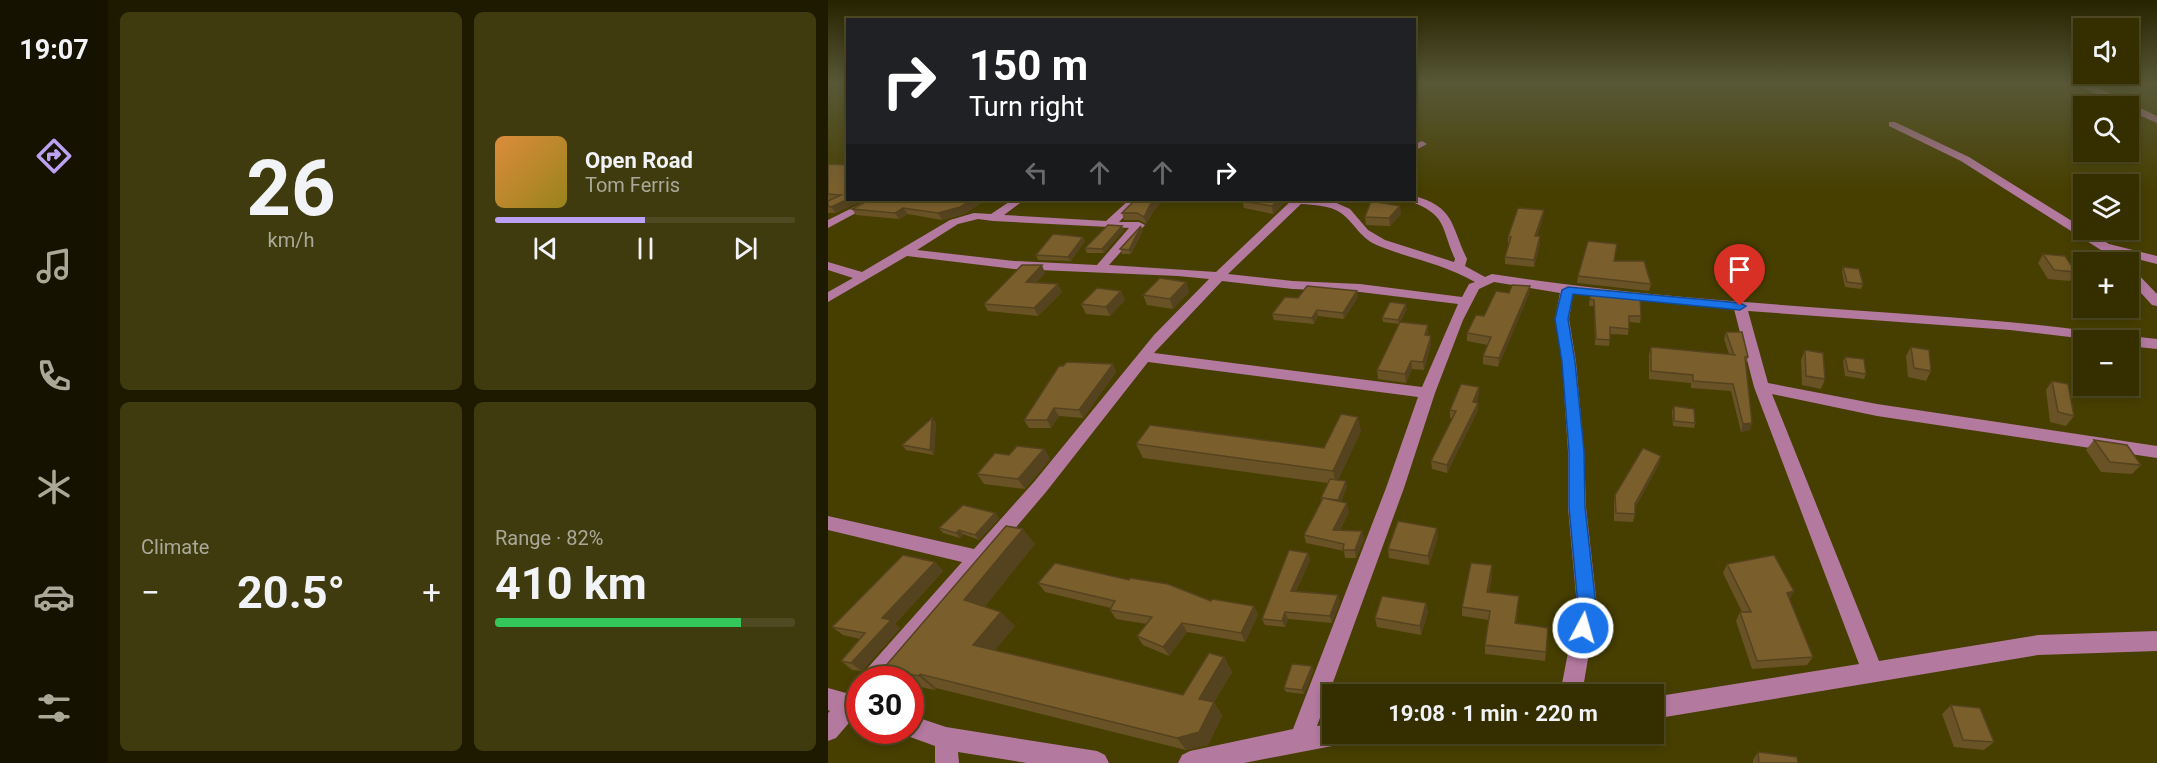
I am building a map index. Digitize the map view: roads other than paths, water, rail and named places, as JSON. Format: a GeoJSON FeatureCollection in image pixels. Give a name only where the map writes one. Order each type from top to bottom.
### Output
{"type":"FeatureCollection","features":[{"type":"Feature","properties":{"kind":"street"},"geometry":{"type":"LineString","coordinates":[[1892,124],[1965,159],[2110,252]]}},
{"type":"Feature","properties":{"kind":"street"},"geometry":{"type":"LineString","coordinates":[[1416,200],[1442,211],[1448,221],[1453,244],[1461,259],[1458,267]]}},
{"type":"Feature","properties":{"kind":"street"},"geometry":{"type":"LineString","coordinates":[[828,225],[873,201]]}},
{"type":"Feature","properties":{"kind":"street"},"geometry":{"type":"LineString","coordinates":[[993,218],[1018,201]]}},
{"type":"Feature","properties":{"kind":"street"},"geometry":{"type":"LineString","coordinates":[[1109,225],[1134,201]]}},
{"type":"Feature","properties":{"kind":"street"},"geometry":{"type":"LineString","coordinates":[[884,666],[1040,487],[1159,338],[1297,201]]}},
{"type":"Feature","properties":{"kind":"street"},"geometry":{"type":"LineString","coordinates":[[1308,201],[1328,203],[1346,211],[1364,232],[1381,243],[1458,267],[1483,281]]}},
{"type":"Feature","properties":{"kind":"street"},"geometry":{"type":"LineString","coordinates":[[828,298],[954,222],[982,214],[993,218],[1139,225],[1117,246],[1100,269]]}},
{"type":"Feature","properties":{"kind":"street"},"geometry":{"type":"LineString","coordinates":[[2105,247],[2157,260]]}},
{"type":"Feature","properties":{"kind":"street"},"geometry":{"type":"LineString","coordinates":[[907,252],[1014,265],[1219,276],[1293,285],[1360,288],[1466,301]]}},
{"type":"Feature","properties":{"kind":"street"},"geometry":{"type":"LineString","coordinates":[[828,266],[864,277]]}},
{"type":"Feature","properties":{"kind":"street"},"geometry":{"type":"LineString","coordinates":[[1301,739],[1427,393],[1473,287],[1483,281],[1492,278],[1568,290],[1740,306],[2010,326],[2073,333]]}},
{"type":"Feature","properties":{"kind":"street"},"geometry":{"type":"LineString","coordinates":[[2139,283],[2157,302]]}},
{"type":"Feature","properties":{"kind":"street"},"geometry":{"type":"LineString","coordinates":[[1568,290],[1562,319],[1569,362],[1576,451],[1577,507],[1587,606],[1573,684]]}},
{"type":"Feature","properties":{"kind":"street"},"geometry":{"type":"LineString","coordinates":[[1740,306],[1762,387],[1873,672]]}},
{"type":"Feature","properties":{"kind":"street"},"geometry":{"type":"LineString","coordinates":[[2139,342],[2157,344]]}},
{"type":"Feature","properties":{"kind":"street"},"geometry":{"type":"LineString","coordinates":[[1145,357],[1427,393]]}},
{"type":"Feature","properties":{"kind":"street"},"geometry":{"type":"LineString","coordinates":[[1762,387],[1877,410],[2157,452]]}},
{"type":"Feature","properties":{"kind":"street"},"geometry":{"type":"LineString","coordinates":[[828,523],[978,558]]}},
{"type":"Feature","properties":{"kind":"street"},"geometry":{"type":"LineString","coordinates":[[1664,706],[2038,645],[2157,641]]}},
{"type":"Feature","properties":{"kind":"street"},"geometry":{"type":"LineString","coordinates":[[828,699],[846,701]]}},
{"type":"Feature","properties":{"kind":"street"},"geometry":{"type":"LineString","coordinates":[[828,730],[846,712]]}},
{"type":"Feature","properties":{"kind":"street"},"geometry":{"type":"LineString","coordinates":[[924,731],[946,738],[1097,763]]}},
{"type":"Feature","properties":{"kind":"street"},"geometry":{"type":"LineString","coordinates":[[1190,763],[1322,737]]}},
{"type":"Feature","properties":{"kind":"street"},"geometry":{"type":"LineString","coordinates":[[946,738],[947,763]]}}]}
